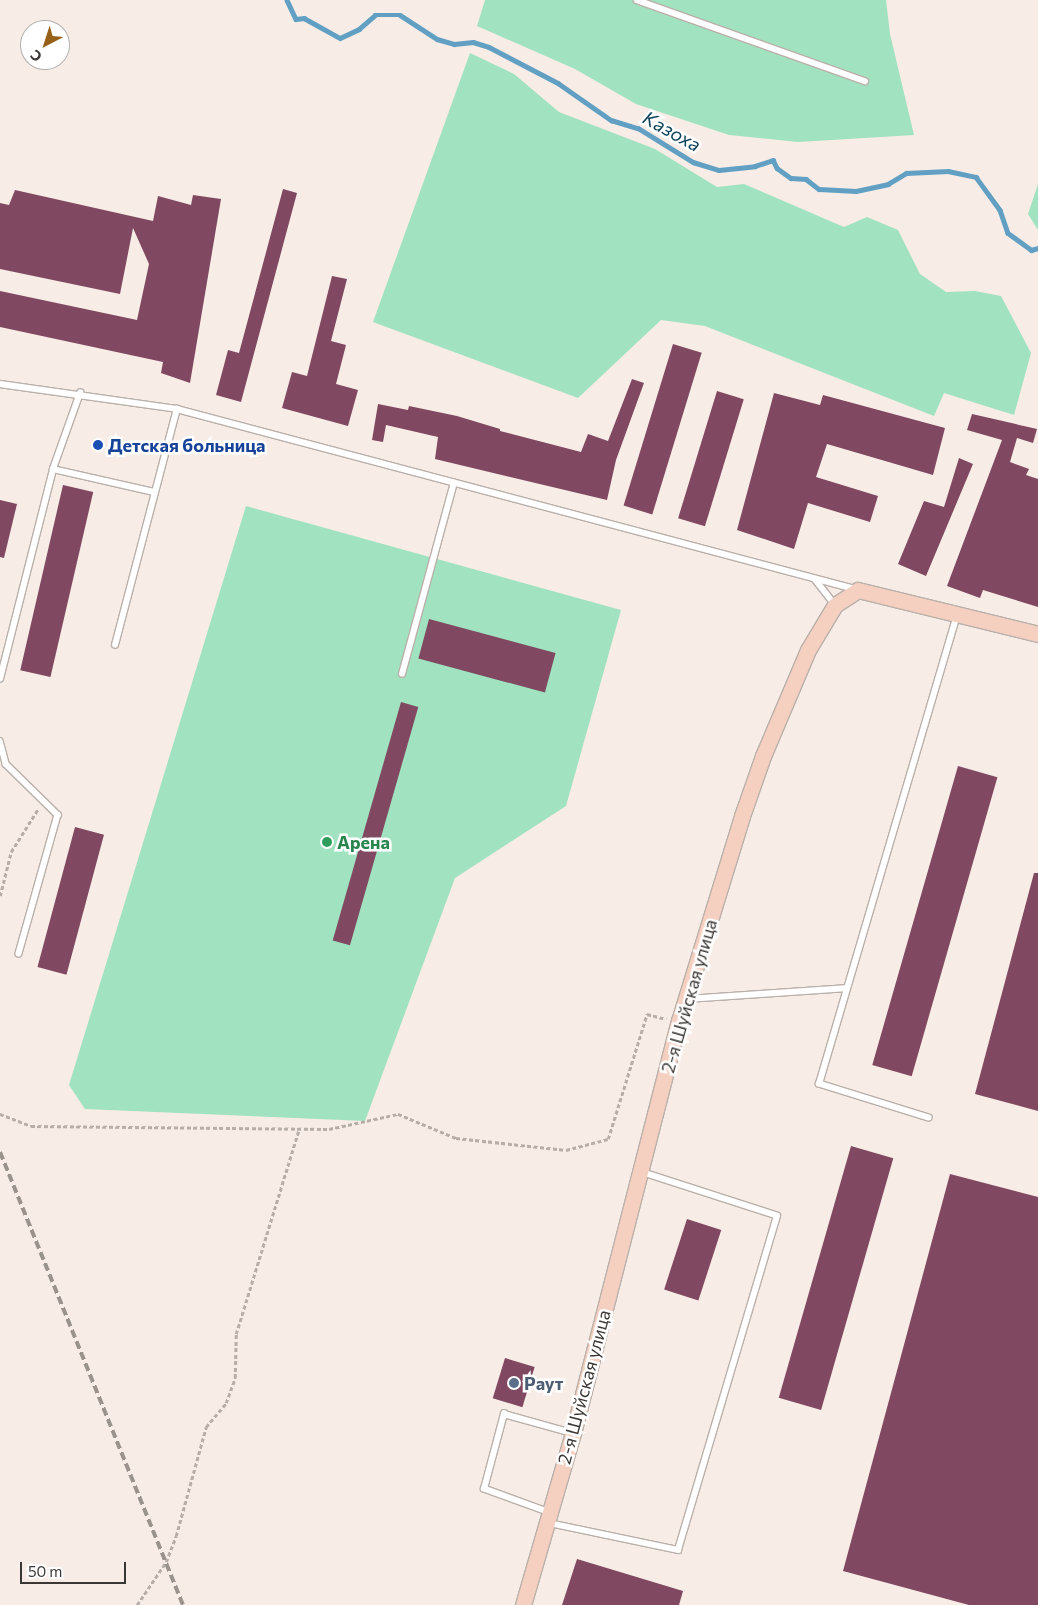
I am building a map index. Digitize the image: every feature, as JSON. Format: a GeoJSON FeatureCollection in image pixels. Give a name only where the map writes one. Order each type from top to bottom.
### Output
{"type":"FeatureCollection","features":[{"type":"Feature","properties":{"kind":"street","name":"2-я Шуйская улица"},"geometry":{"type":"LineString","coordinates":[[523,1605],[573,1433],[679,1021],[763,756],[808,650],[835,605],[858,590]]}},
{"type":"Feature","properties":{"kind":"street"},"geometry":{"type":"LineString","coordinates":[[858,590],[1038,634]]}},
{"type":"Feature","properties":{"kind":"lane"},"geometry":{"type":"LineString","coordinates":[[637,0],[866,81]]}},
{"type":"Feature","properties":{"kind":"lane"},"geometry":{"type":"LineString","coordinates":[[0,384],[80,393],[177,409],[858,590]]}},
{"type":"Feature","properties":{"kind":"lane"},"geometry":{"type":"LineString","coordinates":[[0,678],[53,470],[80,393]]}},
{"type":"Feature","properties":{"kind":"lane"},"geometry":{"type":"LineString","coordinates":[[116,645],[177,409]]}},
{"type":"Feature","properties":{"kind":"lane"},"geometry":{"type":"LineString","coordinates":[[53,470],[154,492]]}},
{"type":"Feature","properties":{"kind":"lane"},"geometry":{"type":"LineString","coordinates":[[402,674],[454,483]]}},
{"type":"Feature","properties":{"kind":"lane"},"geometry":{"type":"LineString","coordinates":[[815,579],[835,605]]}},
{"type":"Feature","properties":{"kind":"lane"},"geometry":{"type":"LineString","coordinates":[[929,1118],[819,1084],[958,614]]}},
{"type":"Feature","properties":{"kind":"lane"},"geometry":{"type":"LineString","coordinates":[[0,741],[6,764],[58,815],[19,954]]}},
{"type":"Feature","properties":{"kind":"lane"},"geometry":{"type":"LineString","coordinates":[[686,999],[846,988]]}},
{"type":"Feature","properties":{"kind":"lane"},"geometry":{"type":"LineString","coordinates":[[573,1433],[504,1414],[484,1489],[548,1518],[678,1550],[777,1216],[641,1172]]}},
{"type":"Feature","properties":{"kind":"path"},"geometry":{"type":"LineString","coordinates":[[0,896],[12,852],[43,801]]}},
{"type":"Feature","properties":{"kind":"path"},"geometry":{"type":"LineString","coordinates":[[0,1114],[31,1126],[330,1129],[398,1114],[466,1139],[566,1150],[608,1139],[647,1014],[679,1021]]}},
{"type":"Feature","properties":{"kind":"path"},"geometry":{"type":"LineString","coordinates":[[137,1605],[166,1562],[176,1536],[206,1427],[226,1403],[235,1378],[236,1334],[298,1129]]}},
{"type":"Feature","properties":{"kind":"green space"},"geometry":{"type":"Polygon","coordinates":[[[485,0],[886,0],[890,34],[914,135],[798,142],[729,135],[636,104],[575,69],[477,26],[485,0]]]}},
{"type":"Feature","properties":{"kind":"green space"},"geometry":{"type":"Polygon","coordinates":[[[470,53],[514,74],[559,112],[655,149],[717,187],[744,184],[844,227],[867,217],[898,230],[920,274],[946,292],[975,291],[1001,296],[1031,353],[1014,415],[944,393],[934,416],[705,326],[661,320],[578,398],[373,322],[470,53]]]}},
{"type":"Feature","properties":{"kind":"green space"},"geometry":{"type":"Polygon","coordinates":[[[1038,184],[1038,230],[1028,214],[1038,184]]]}},
{"type":"Feature","properties":{"kind":"green space","name":"Арена"},"geometry":{"type":"Polygon","coordinates":[[[246,506],[621,610],[566,806],[455,878],[365,1121],[85,1109],[69,1085],[246,506]]]}},
{"type":"Feature","properties":{"kind":"building"},"geometry":{"type":"Polygon","coordinates":[[[283,189],[297,193],[241,402],[216,395],[228,350],[239,353],[283,189]]]}},
{"type":"Feature","properties":{"kind":"building"},"geometry":{"type":"Polygon","coordinates":[[[15,190],[153,221],[158,196],[191,205],[193,195],[221,199],[190,383],[161,373],[163,362],[0,327],[0,291],[137,320],[149,264],[133,228],[120,294],[0,269],[0,203],[9,205],[15,190]]]}},
{"type":"Feature","properties":{"kind":"building"},"geometry":{"type":"Polygon","coordinates":[[[332,276],[347,279],[331,341],[346,345],[336,384],[358,390],[348,426],[282,408],[292,372],[307,376],[332,276]]]}},
{"type":"Feature","properties":{"kind":"building"},"geometry":{"type":"Polygon","coordinates":[[[673,344],[702,353],[652,514],[624,506],[673,344]]]}},
{"type":"Feature","properties":{"kind":"building"},"geometry":{"type":"Polygon","coordinates":[[[632,379],[644,383],[616,460],[607,500],[435,459],[438,437],[386,425],[383,442],[372,440],[378,404],[408,410],[409,406],[457,416],[500,429],[500,431],[581,452],[588,434],[608,441],[632,379]]]}},
{"type":"Feature","properties":{"kind":"building"},"geometry":{"type":"Polygon","coordinates":[[[717,391],[744,399],[705,526],[678,518],[717,391]]]}},
{"type":"Feature","properties":{"kind":"building"},"geometry":{"type":"Polygon","coordinates":[[[774,393],[820,405],[823,395],[945,428],[933,475],[827,444],[816,477],[878,496],[870,522],[808,503],[794,549],[737,530],[774,393]]]}},
{"type":"Feature","properties":{"kind":"building"},"geometry":{"type":"Polygon","coordinates":[[[972,414],[1037,429],[1033,443],[1017,438],[1010,462],[1029,469],[1026,475],[1038,479],[1038,607],[983,590],[980,598],[947,586],[1002,440],[967,430],[972,414]]]}},
{"type":"Feature","properties":{"kind":"building"},"geometry":{"type":"Polygon","coordinates":[[[959,458],[973,464],[926,576],[898,564],[924,501],[944,507],[959,458]]]}},
{"type":"Feature","properties":{"kind":"building"},"geometry":{"type":"Polygon","coordinates":[[[63,485],[93,492],[50,677],[20,670],[63,485]]]}},
{"type":"Feature","properties":{"kind":"building"},"geometry":{"type":"Polygon","coordinates":[[[0,500],[17,504],[4,558],[0,557],[0,500]]]}},
{"type":"Feature","properties":{"kind":"building"},"geometry":{"type":"Polygon","coordinates":[[[429,619],[556,653],[545,693],[418,659],[429,619]]]}},
{"type":"Feature","properties":{"kind":"building"},"geometry":{"type":"Polygon","coordinates":[[[401,702],[418,707],[350,945],[333,940],[401,702]]]}},
{"type":"Feature","properties":{"kind":"building"},"geometry":{"type":"Polygon","coordinates":[[[958,766],[997,777],[912,1076],[872,1065],[958,766]]]}},
{"type":"Feature","properties":{"kind":"building"},"geometry":{"type":"Polygon","coordinates":[[[75,827],[104,835],[66,975],[37,967],[75,827]]]}},
{"type":"Feature","properties":{"kind":"building"},"geometry":{"type":"Polygon","coordinates":[[[1034,873],[1038,873],[1038,1111],[975,1094],[1034,873]]]}},
{"type":"Feature","properties":{"kind":"building"},"geometry":{"type":"Polygon","coordinates":[[[851,1146],[893,1158],[821,1410],[779,1398],[851,1146]]]}},
{"type":"Feature","properties":{"kind":"building"},"geometry":{"type":"Polygon","coordinates":[[[950,1174],[1038,1197],[1038,1605],[969,1605],[843,1571],[950,1174]]]}},
{"type":"Feature","properties":{"kind":"building"},"geometry":{"type":"Polygon","coordinates":[[[687,1219],[721,1230],[698,1301],[664,1289],[687,1219]]]}},
{"type":"Feature","properties":{"kind":"building","name":"Раут"},"geometry":{"type":"Polygon","coordinates":[[[505,1358],[535,1367],[522,1407],[493,1398],[505,1358]]]}},
{"type":"Feature","properties":{"kind":"building"},"geometry":{"type":"Polygon","coordinates":[[[577,1559],[683,1591],[679,1605],[562,1605],[577,1559]]]}},
{"type":"Feature","properties":{"kind":"waterway","name":"Казоха"},"geometry":{"type":"LineString","coordinates":[[287,0],[296,19],[304,18],[340,38],[359,29],[375,15],[400,15],[437,39],[454,44],[473,42],[489,47],[558,83],[611,120],[638,128],[693,162],[719,170],[755,166],[773,160],[777,168],[791,178],[806,179],[819,189],[856,191],[888,184],[906,173],[948,171],[976,177],[1000,210],[1008,233],[1031,250],[1038,248]]}},
{"type":"Feature","properties":{"kind":"railway"},"geometry":{"type":"LineString","coordinates":[[0,1152],[183,1605]]}},
{"type":"Feature","properties":{"kind":"place","name":"Детская больница"},"geometry":{"type":"Point","coordinates":[98,445]}},
{"type":"Feature","properties":{"kind":"place","name":"Арена"},"geometry":{"type":"Point","coordinates":[327,842]}},
{"type":"Feature","properties":{"kind":"place","name":"Раут"},"geometry":{"type":"Point","coordinates":[514,1383]}}]}
